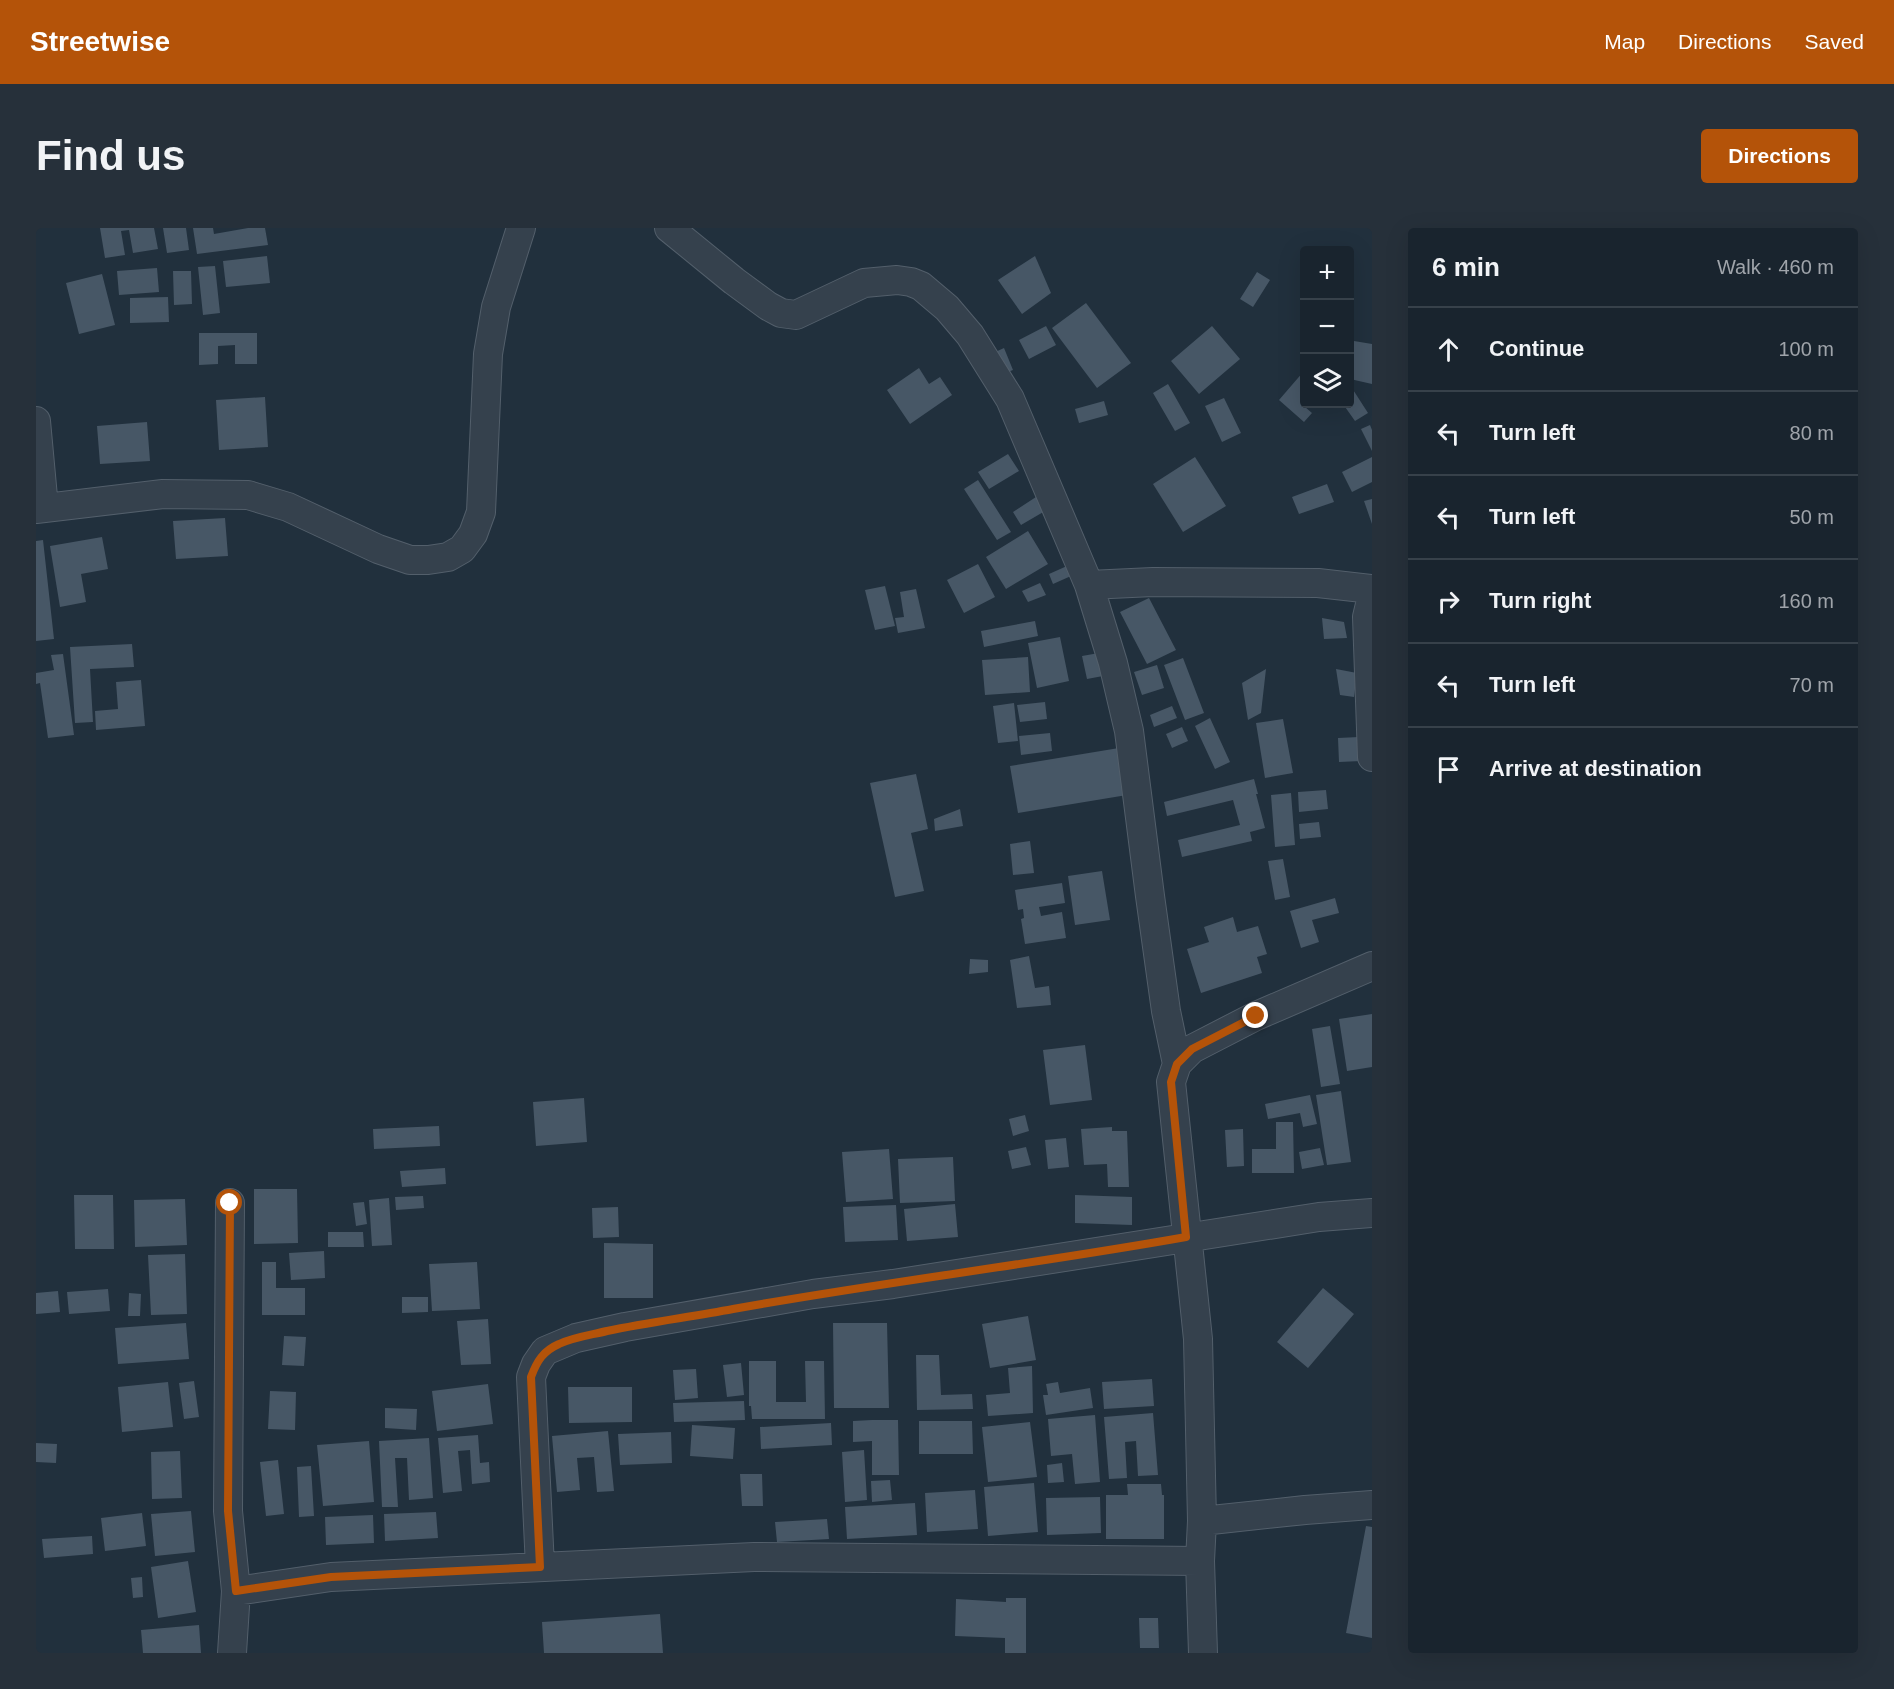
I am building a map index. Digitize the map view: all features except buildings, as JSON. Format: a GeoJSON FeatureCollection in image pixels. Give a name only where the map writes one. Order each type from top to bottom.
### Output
{"type":"FeatureCollection","features":[{"type":"Feature","properties":{"kind":"street"},"geometry":{"type":"LineString","coordinates":[[36,421],[40,509],[163,494],[248,495],[288,507],[378,549],[410,560],[448,557],[462,549],[473,534],[481,512],[488,354],[496,307],[521,228]]}},
{"type":"Feature","properties":{"kind":"street"},"geometry":{"type":"LineString","coordinates":[[669,228],[734,281],[781,313],[796,315],[864,283],[897,280],[911,282],[930,292],[970,335],[1010,399],[1089,585],[1113,663],[1129,731],[1151,908],[1166,1011],[1177,1064]]}},
{"type":"Feature","properties":{"kind":"street"},"geometry":{"type":"LineString","coordinates":[[1089,585],[1153,582],[1308,583],[1352,586],[1372,590]]}},
{"type":"Feature","properties":{"kind":"street"},"geometry":{"type":"LineString","coordinates":[[1372,596],[1367,617],[1372,757]]}},
{"type":"Feature","properties":{"kind":"street"},"geometry":{"type":"LineString","coordinates":[[1203,1653],[1198,1339],[1171,1082],[1177,1064],[1192,1049],[1256,1016],[1372,966]]}},
{"type":"Feature","properties":{"kind":"street"},"geometry":{"type":"LineString","coordinates":[[230,1203],[228,1511],[236,1591],[232,1653]]}},
{"type":"Feature","properties":{"kind":"street"},"geometry":{"type":"LineString","coordinates":[[540,1567],[531,1377],[540,1357],[553,1347],[576,1338],[625,1327],[813,1294],[1031,1263],[1319,1217],[1372,1213]]}},
{"type":"Feature","properties":{"kind":"street"},"geometry":{"type":"LineString","coordinates":[[1202,1521],[1372,1505]]}},
{"type":"Feature","properties":{"kind":"street"},"geometry":{"type":"LineString","coordinates":[[236,1591],[331,1577],[754,1557],[1200,1561]]}},
{"type":"Feature","properties":{"kind":"route"},"geometry":{"type":"LineString","coordinates":[[230,1203],[228,1511],[236,1591],[331,1577],[540,1567],[531,1377],[545,1351],[576,1338],[625,1327],[813,1294],[1077,1256],[1186,1237],[1171,1082],[1177,1064],[1192,1049],[1256,1016]]}}]}
